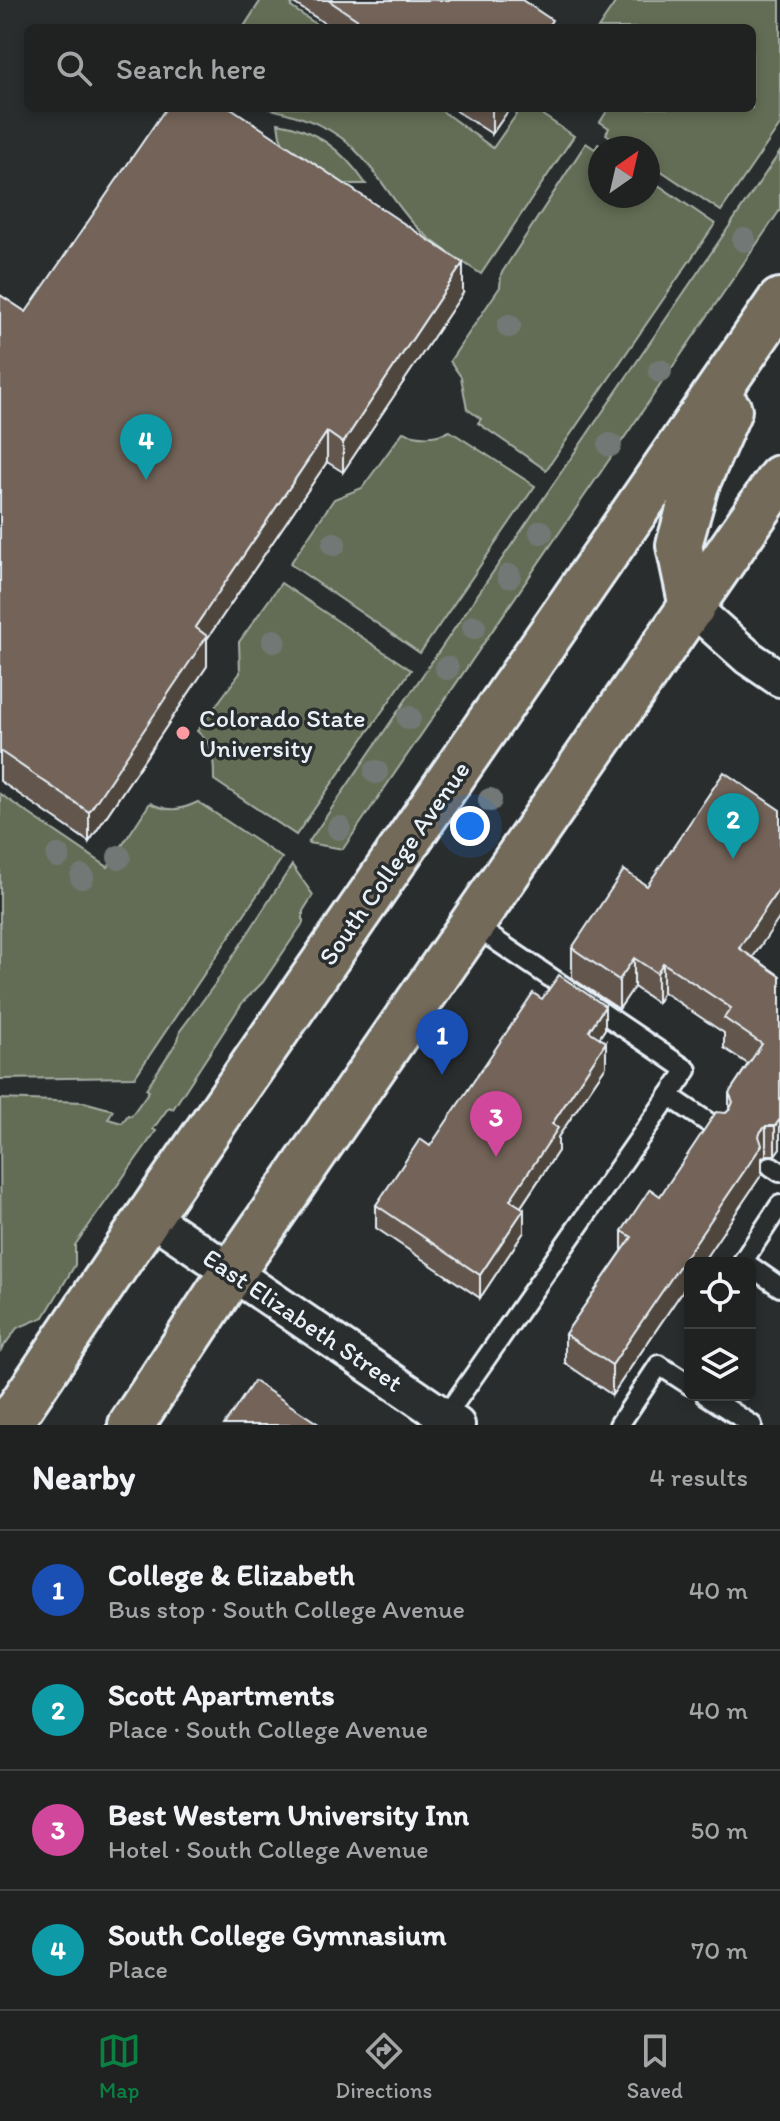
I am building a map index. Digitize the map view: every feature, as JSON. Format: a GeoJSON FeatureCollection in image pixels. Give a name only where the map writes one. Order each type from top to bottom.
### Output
{"type":"FeatureCollection","features":[{"type":"Feature","properties":{"kind":"highway"},"geometry":{"type":"LineString","coordinates":[[692,607],[679,545],[696,485],[776,306]]}},
{"type":"Feature","properties":{"kind":"highway","name":"South College Avenue"},"geometry":{"type":"LineString","coordinates":[[8,1425],[776,306]]}},
{"type":"Feature","properties":{"kind":"highway"},"geometry":{"type":"LineString","coordinates":[[131,1425],[232,1272],[780,478]]}},
{"type":"Feature","properties":{"kind":"street"},"geometry":{"type":"LineString","coordinates":[[692,607],[749,658],[780,679]]}},
{"type":"Feature","properties":{"kind":"street","name":"East Elizabeth Street"},"geometry":{"type":"LineString","coordinates":[[149,1216],[451,1421]]}},
{"type":"Feature","properties":{"kind":"lane"},"geometry":{"type":"LineString","coordinates":[[451,1421],[687,1070],[473,925]]}},
{"type":"Feature","properties":{"kind":"lane"},"geometry":{"type":"LineString","coordinates":[[669,1096],[721,1131]]}},
{"type":"Feature","properties":{"kind":"lane"},"geometry":{"type":"LineString","coordinates":[[746,1257],[780,1205]]}},
{"type":"Feature","properties":{"kind":"lane"},"geometry":{"type":"LineString","coordinates":[[756,1270],[780,1287]]}},
{"type":"Feature","properties":{"kind":"lane"},"geometry":{"type":"LineString","coordinates":[[619,1425],[659,1365],[684,1381]]}},
{"type":"Feature","properties":{"kind":"lane"},"geometry":{"type":"LineString","coordinates":[[715,1401],[752,1425]]}},
{"type":"Feature","properties":{"kind":"green space"},"geometry":{"type":"Polygon","coordinates":[[[261,0],[286,0],[316,24],[246,24],[261,0]]]}},
{"type":"Feature","properties":{"kind":"green space"},"geometry":{"type":"Polygon","coordinates":[[[617,0],[780,0],[780,125],[721,211],[660,170],[660,136],[609,136],[606,134],[609,128],[600,122],[606,112],[756,112],[756,24],[601,24],[617,0]]]}},
{"type":"Feature","properties":{"kind":"green space"},"geometry":{"type":"Polygon","coordinates":[[[281,112],[444,112],[493,148],[518,112],[538,112],[574,136],[481,274],[419,230],[350,145],[329,130],[281,112]]]}},
{"type":"Feature","properties":{"kind":"green space"},"geometry":{"type":"Polygon","coordinates":[[[278,123],[305,131],[328,144],[349,162],[366,184],[335,184],[288,155],[278,123]]]}},
{"type":"Feature","properties":{"kind":"green space"},"geometry":{"type":"Polygon","coordinates":[[[586,143],[588,208],[660,208],[660,186],[715,224],[546,470],[478,423],[481,419],[467,409],[461,377],[450,361],[500,287],[501,274],[586,143]]]}},
{"type":"Feature","properties":{"kind":"green space"},"geometry":{"type":"Polygon","coordinates":[[[780,152],[780,210],[343,849],[308,843],[780,152]]]}},
{"type":"Feature","properties":{"kind":"green space"},"geometry":{"type":"Polygon","coordinates":[[[450,431],[535,486],[420,653],[290,564],[334,499],[362,488],[403,432],[427,436],[450,431]]]}},
{"type":"Feature","properties":{"kind":"green space"},"geometry":{"type":"Polygon","coordinates":[[[281,583],[411,670],[296,835],[214,780],[212,753],[197,731],[240,673],[239,642],[281,583]]]}},
{"type":"Feature","properties":{"kind":"green space"},"geometry":{"type":"Polygon","coordinates":[[[0,794],[108,867],[150,803],[174,809],[198,802],[282,858],[135,1077],[0,1079],[0,794]]]}},
{"type":"Feature","properties":{"kind":"green space"},"geometry":{"type":"Polygon","coordinates":[[[292,865],[313,895],[303,911],[303,923],[263,982],[243,1002],[173,1109],[169,1107],[153,1129],[156,1131],[75,1245],[75,1265],[44,1317],[17,1328],[1,1350],[0,1099],[84,1102],[113,1110],[108,1119],[122,1123],[128,1115],[131,1116],[149,1091],[146,1089],[178,1040],[180,1031],[215,984],[292,865]]]}},
{"type":"Feature","properties":{"kind":"building"},"geometry":{"type":"Polygon","coordinates":[[[328,0],[522,0],[552,20],[550,24],[364,24],[328,0]]]}},
{"type":"Feature","properties":{"kind":"building"},"geometry":{"type":"Polygon","coordinates":[[[163,112],[237,112],[463,263],[343,443],[327,432],[195,627],[207,636],[89,812],[0,751],[0,295],[26,312],[163,112]]]}},
{"type":"Feature","properties":{"kind":"building"},"geometry":{"type":"Polygon","coordinates":[[[724,772],[780,810],[780,887],[739,948],[780,976],[780,1119],[775,1126],[766,1126],[761,1131],[762,1145],[612,1365],[565,1334],[632,1237],[622,1231],[650,1189],[660,1196],[716,1112],[726,1113],[730,1109],[733,1102],[729,1093],[762,1044],[724,1018],[731,1008],[663,963],[657,973],[634,958],[619,980],[572,948],[624,870],[647,886],[724,772]]]}},
{"type":"Feature","properties":{"kind":"building"},"geometry":{"type":"Polygon","coordinates":[[[559,975],[605,1006],[589,1031],[606,1042],[552,1124],[558,1128],[510,1200],[524,1209],[480,1275],[376,1205],[420,1139],[430,1146],[533,993],[542,999],[559,975]]]}},
{"type":"Feature","properties":{"kind":"building"},"geometry":{"type":"Polygon","coordinates":[[[254,1381],[320,1425],[224,1425],[254,1381]]]}},
{"type":"Feature","properties":{"kind":"place","name":"South College Gymnasium"},"geometry":{"type":"Point","coordinates":[146,480]}},
{"type":"Feature","properties":{"kind":"place","name":"Colorado State University"},"geometry":{"type":"Point","coordinates":[183,733]}},
{"type":"Feature","properties":{"kind":"place","name":"Scott Apartments"},"geometry":{"type":"Point","coordinates":[733,859]}},
{"type":"Feature","properties":{"kind":"place","name":"College & Elizabeth"},"geometry":{"type":"Point","coordinates":[442,1075]}},
{"type":"Feature","properties":{"kind":"place","name":"Best Western University Inn"},"geometry":{"type":"Point","coordinates":[496,1157]}}]}
